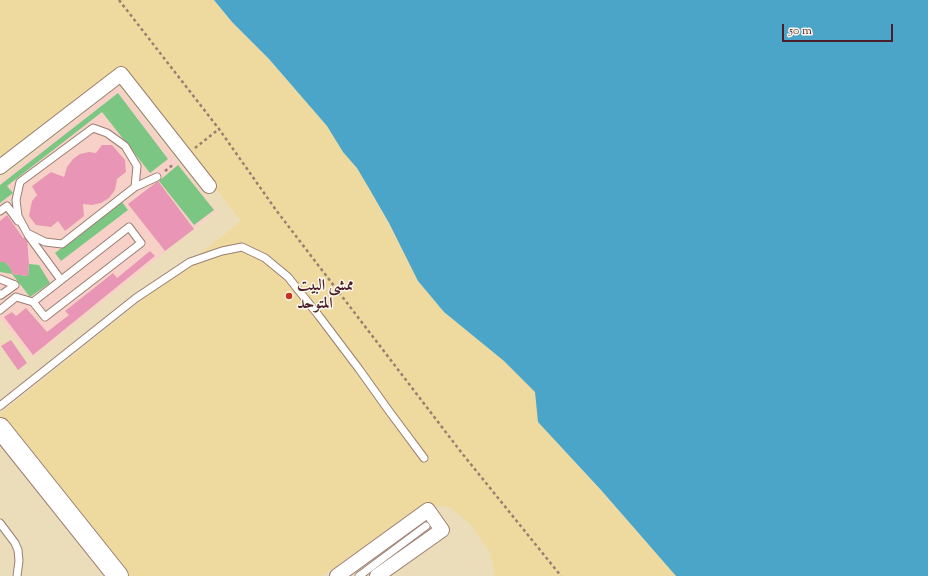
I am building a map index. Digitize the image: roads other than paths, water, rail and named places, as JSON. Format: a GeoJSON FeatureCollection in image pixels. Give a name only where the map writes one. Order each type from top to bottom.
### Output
{"type":"FeatureCollection","features":[{"type":"Feature","properties":{"kind":"street"},"geometry":{"type":"LineString","coordinates":[[0,167],[121,74],[209,186]]}},
{"type":"Feature","properties":{"kind":"street"},"geometry":{"type":"LineString","coordinates":[[0,428],[118,576]]}},
{"type":"Feature","properties":{"kind":"street"},"geometry":{"type":"LineString","coordinates":[[337,576],[428,510],[442,530],[377,576]]}},
{"type":"Feature","properties":{"kind":"street"},"geometry":{"type":"LineString","coordinates":[[392,576],[406,565]]}},
{"type":"Feature","properties":{"kind":"lane"},"geometry":{"type":"LineString","coordinates":[[135,187],[137,166],[125,146],[107,133],[93,128],[20,182],[16,200],[18,216],[27,233],[46,242],[62,244],[135,187],[157,177]]}},
{"type":"Feature","properties":{"kind":"lane"},"geometry":{"type":"LineString","coordinates":[[0,211],[7,206],[61,280]]}},
{"type":"Feature","properties":{"kind":"lane"},"geometry":{"type":"LineString","coordinates":[[0,310],[16,297],[33,302],[45,318],[141,243],[129,227],[33,302]]}},
{"type":"Feature","properties":{"kind":"lane"},"geometry":{"type":"LineString","coordinates":[[0,406],[136,298],[190,262],[222,251],[242,247],[265,258],[288,277],[355,363],[388,411],[424,458]]}},
{"type":"Feature","properties":{"kind":"lane"},"geometry":{"type":"LineString","coordinates":[[0,279],[15,285],[1,295],[0,294]]}},
{"type":"Feature","properties":{"kind":"lane"},"geometry":{"type":"LineString","coordinates":[[0,523],[15,543],[18,550],[19,561],[17,576]]}},
{"type":"Feature","properties":{"kind":"lane"},"geometry":{"type":"LineString","coordinates":[[359,576],[426,526]]}},
{"type":"Feature","properties":{"kind":"water"},"geometry":{"type":"Polygon","coordinates":[[[214,0],[928,0],[928,576],[676,576],[601,490],[538,422],[535,392],[504,361],[444,312],[418,281],[389,223],[370,190],[357,168],[343,152],[327,126],[269,59],[232,22],[214,0]]]}},
{"type":"Feature","properties":{"kind":"place","name":"ممشى البيت المتوحد"},"geometry":{"type":"Point","coordinates":[289,296]}}]}
